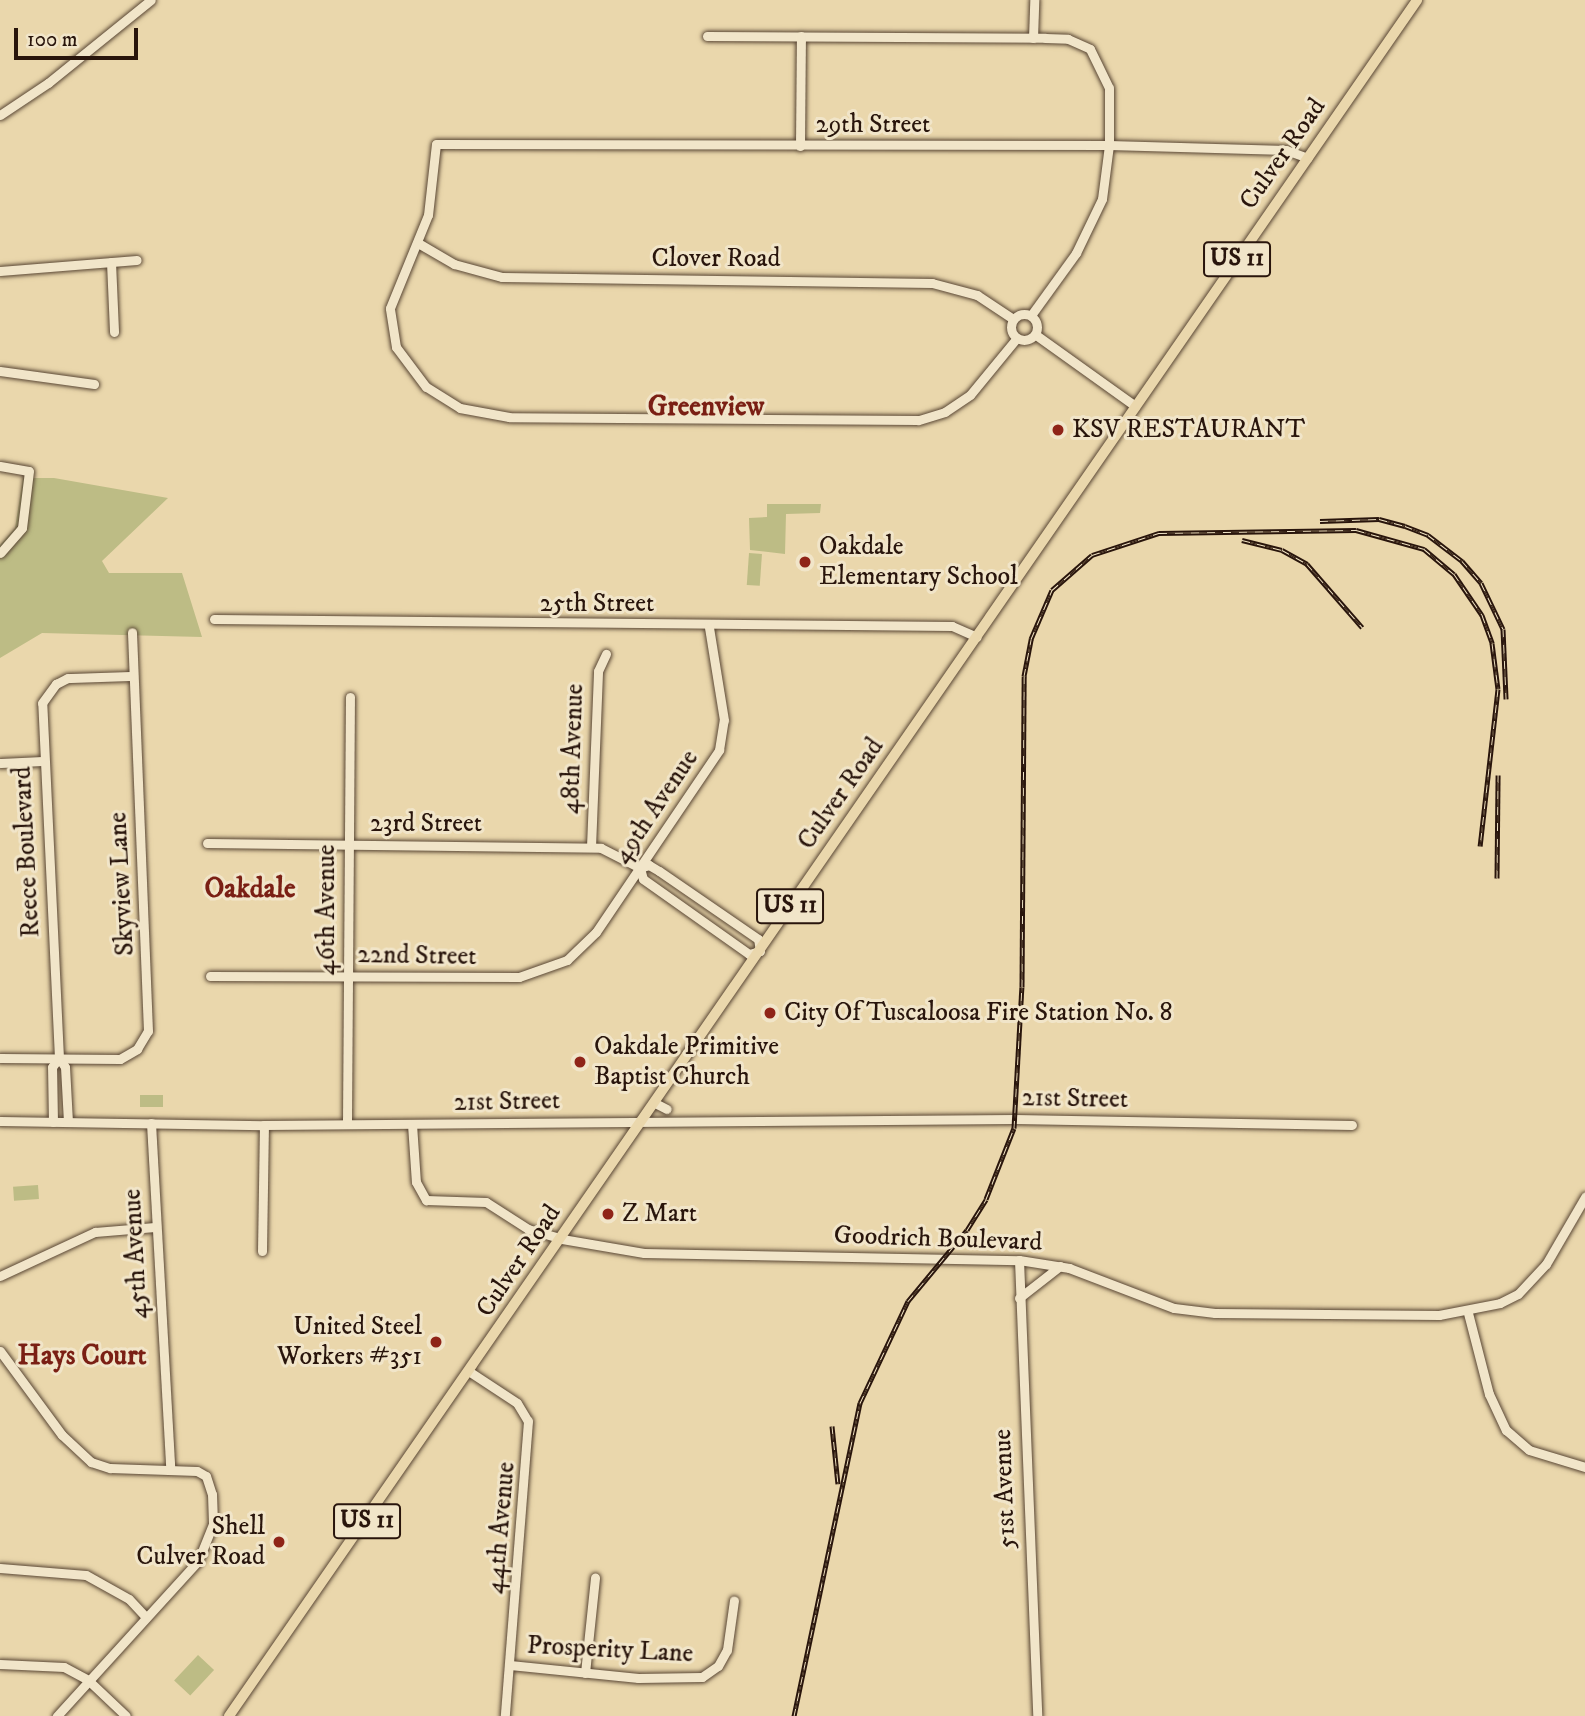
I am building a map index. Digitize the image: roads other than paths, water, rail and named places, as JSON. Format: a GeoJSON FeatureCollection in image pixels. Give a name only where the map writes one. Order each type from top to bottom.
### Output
{"type":"FeatureCollection","features":[{"type":"Feature","properties":{"kind":"main road","name":"Culver Road"},"geometry":{"type":"LineString","coordinates":[[229,1716],[644,1121],[1417,0]]}},
{"type":"Feature","properties":{"kind":"street"},"geometry":{"type":"LineString","coordinates":[[0,114],[48,83],[151,0]]}},
{"type":"Feature","properties":{"kind":"street"},"geometry":{"type":"LineString","coordinates":[[1033,37],[1034,0]]}},
{"type":"Feature","properties":{"kind":"street"},"geometry":{"type":"LineString","coordinates":[[707,36],[1033,37],[1068,39],[1090,49],[1109,88],[1109,145],[1095,218],[1032,314],[1036,335],[1135,406]]}},
{"type":"Feature","properties":{"kind":"street"},"geometry":{"type":"LineString","coordinates":[[800,146],[801,36]]}},
{"type":"Feature","properties":{"kind":"street","name":"29th Street"},"geometry":{"type":"LineString","coordinates":[[418,243],[430,206],[436,144],[1109,145],[1286,150],[1308,158]]}},
{"type":"Feature","properties":{"kind":"street"},"geometry":{"type":"LineString","coordinates":[[418,243],[391,298],[396,347],[434,393],[460,408],[489,416],[918,420],[945,412],[970,395],[1016,339],[1036,335]]}},
{"type":"Feature","properties":{"kind":"street","name":"Clover Road"},"geometry":{"type":"LineString","coordinates":[[418,243],[454,264],[502,277],[932,283],[977,295],[1013,318]]}},
{"type":"Feature","properties":{"kind":"street"},"geometry":{"type":"LineString","coordinates":[[0,271],[137,260]]}},
{"type":"Feature","properties":{"kind":"street"},"geometry":{"type":"LineString","coordinates":[[111,262],[114,332]]}},
{"type":"Feature","properties":{"kind":"street"},"geometry":{"type":"LineString","coordinates":[[1016,339],[1011,329],[1013,318],[1032,314]]}},
{"type":"Feature","properties":{"kind":"street"},"geometry":{"type":"LineString","coordinates":[[0,371],[94,384]]}},
{"type":"Feature","properties":{"kind":"street"},"geometry":{"type":"LineString","coordinates":[[0,466],[29,471],[22,528],[0,553]]}},
{"type":"Feature","properties":{"kind":"street","name":"25th Street"},"geometry":{"type":"LineString","coordinates":[[214,619],[709,627],[952,626],[977,637]]}},
{"type":"Feature","properties":{"kind":"street","name":"49th Avenue"},"geometry":{"type":"LineString","coordinates":[[539,972],[583,948],[710,768],[722,740],[723,710],[709,627]]}},
{"type":"Feature","properties":{"kind":"street","name":"Skyview Lane"},"geometry":{"type":"LineString","coordinates":[[0,1058],[120,1059],[137,1049],[148,1031],[132,632]]}},
{"type":"Feature","properties":{"kind":"street","name":"48th Avenue"},"geometry":{"type":"LineString","coordinates":[[591,847],[598,671],[606,654]]}},
{"type":"Feature","properties":{"kind":"street","name":"Reece Boulevard"},"geometry":{"type":"LineString","coordinates":[[68,1122],[65,1068],[59,1058],[42,703],[57,684],[68,678],[133,676]]}},
{"type":"Feature","properties":{"kind":"street","name":"46th Avenue"},"geometry":{"type":"LineString","coordinates":[[347,1124],[350,697]]}},
{"type":"Feature","properties":{"kind":"street"},"geometry":{"type":"LineString","coordinates":[[0,763],[43,761]]}},
{"type":"Feature","properties":{"kind":"street","name":"23rd Street"},"geometry":{"type":"LineString","coordinates":[[207,843],[591,847],[621,855],[640,868],[643,879],[657,890],[749,954],[760,951],[758,939],[659,871],[649,865],[640,868]]}},
{"type":"Feature","properties":{"kind":"street","name":"22nd Street"},"geometry":{"type":"LineString","coordinates":[[209,976],[489,978],[539,972]]}},
{"type":"Feature","properties":{"kind":"street","name":"Reece Boulevard"},"geometry":{"type":"LineString","coordinates":[[53,1122],[52,1067],[59,1058]]}},
{"type":"Feature","properties":{"kind":"street"},"geometry":{"type":"LineString","coordinates":[[655,1103],[667,1109]]}},
{"type":"Feature","properties":{"kind":"street","name":"21st Street"},"geometry":{"type":"LineString","coordinates":[[0,1121],[264,1125],[1015,1119],[1352,1125]]}},
{"type":"Feature","properties":{"kind":"street","name":"45th Avenue"},"geometry":{"type":"LineString","coordinates":[[151,1123],[170,1468]]}},
{"type":"Feature","properties":{"kind":"street"},"geometry":{"type":"LineString","coordinates":[[412,1124],[416,1182],[426,1200],[486,1202],[528,1229],[562,1239]]}},
{"type":"Feature","properties":{"kind":"street"},"geometry":{"type":"LineString","coordinates":[[262,1251],[264,1125]]}},
{"type":"Feature","properties":{"kind":"street","name":"Goodrich Boulevard"},"geometry":{"type":"LineString","coordinates":[[562,1239],[644,1253],[1019,1260],[1060,1266],[1144,1299],[1195,1311],[1468,1313],[1509,1299],[1533,1280],[1585,1197]]}},
{"type":"Feature","properties":{"kind":"street"},"geometry":{"type":"LineString","coordinates":[[0,1276],[95,1232],[155,1227]]}},
{"type":"Feature","properties":{"kind":"street","name":"51st Avenue"},"geometry":{"type":"LineString","coordinates":[[1019,1260],[1037,1716]]}},
{"type":"Feature","properties":{"kind":"street"},"geometry":{"type":"LineString","coordinates":[[1019,1297],[1060,1266]]}},
{"type":"Feature","properties":{"kind":"street"},"geometry":{"type":"LineString","coordinates":[[1468,1313],[1489,1394],[1506,1430],[1529,1450],[1585,1467]]}},
{"type":"Feature","properties":{"kind":"street"},"geometry":{"type":"LineString","coordinates":[[0,1351],[75,1450],[100,1466],[125,1469],[170,1468],[206,1476],[212,1494],[213,1524],[198,1560],[57,1716]]}},
{"type":"Feature","properties":{"kind":"street","name":"44th Avenue"},"geometry":{"type":"LineString","coordinates":[[470,1372],[517,1403],[528,1421],[505,1716]]}},
{"type":"Feature","properties":{"kind":"street"},"geometry":{"type":"LineString","coordinates":[[0,1567],[86,1575],[129,1599],[146,1617]]}},
{"type":"Feature","properties":{"kind":"street"},"geometry":{"type":"LineString","coordinates":[[585,1673],[596,1578]]}},
{"type":"Feature","properties":{"kind":"street","name":"Prosperity Lane"},"geometry":{"type":"LineString","coordinates":[[510,1665],[683,1681],[702,1677],[718,1666],[727,1650],[734,1600]]}},
{"type":"Feature","properties":{"kind":"street"},"geometry":{"type":"LineString","coordinates":[[0,1664],[64,1667],[88,1680],[126,1716]]}},
{"type":"Feature","properties":{"kind":"railway"},"geometry":{"type":"LineString","coordinates":[[1320,521],[1379,519],[1405,526],[1428,535],[1462,561],[1481,583],[1503,629],[1506,699]]}},
{"type":"Feature","properties":{"kind":"railway"},"geometry":{"type":"LineString","coordinates":[[794,1716],[860,1403],[908,1301],[967,1230],[986,1199],[1014,1128],[1022,987],[1024,676],[1031,639],[1052,590],[1092,555],[1159,533],[1356,530],[1424,549],[1454,574],[1482,615],[1492,643],[1498,689],[1480,846]]}},
{"type":"Feature","properties":{"kind":"railway"},"geometry":{"type":"LineString","coordinates":[[1242,540],[1282,550],[1307,564],[1362,627]]}},
{"type":"Feature","properties":{"kind":"railway"},"geometry":{"type":"LineString","coordinates":[[1497,878],[1498,775]]}},
{"type":"Feature","properties":{"kind":"railway"},"geometry":{"type":"LineString","coordinates":[[832,1426],[838,1484]]}},
{"type":"Feature","properties":{"kind":"place","name":"KSV RESTAURANT"},"geometry":{"type":"Point","coordinates":[1058,430]}},
{"type":"Feature","properties":{"kind":"place","name":"Oakdale Elementary School"},"geometry":{"type":"Point","coordinates":[805,562]}},
{"type":"Feature","properties":{"kind":"place","name":"City Of Tuscaloosa Fire Station No. 8"},"geometry":{"type":"Point","coordinates":[770,1013]}},
{"type":"Feature","properties":{"kind":"place","name":"Oakdale Primitive Baptist Church"},"geometry":{"type":"Point","coordinates":[580,1062]}},
{"type":"Feature","properties":{"kind":"place","name":"Z Mart"},"geometry":{"type":"Point","coordinates":[608,1214]}},
{"type":"Feature","properties":{"kind":"place","name":"United Steel Workers #351"},"geometry":{"type":"Point","coordinates":[436,1342]}},
{"type":"Feature","properties":{"kind":"place","name":"Shell Culver Road"},"geometry":{"type":"Point","coordinates":[279,1542]}},
{"type":"Feature","properties":{"kind":"district","name":"Greenview"},"geometry":{"type":"Point","coordinates":[706,407]}},
{"type":"Feature","properties":{"kind":"district","name":"Oakdale"},"geometry":{"type":"Point","coordinates":[250,889]}},
{"type":"Feature","properties":{"kind":"district","name":"Hays Court"},"geometry":{"type":"Point","coordinates":[82,1356]}}]}
